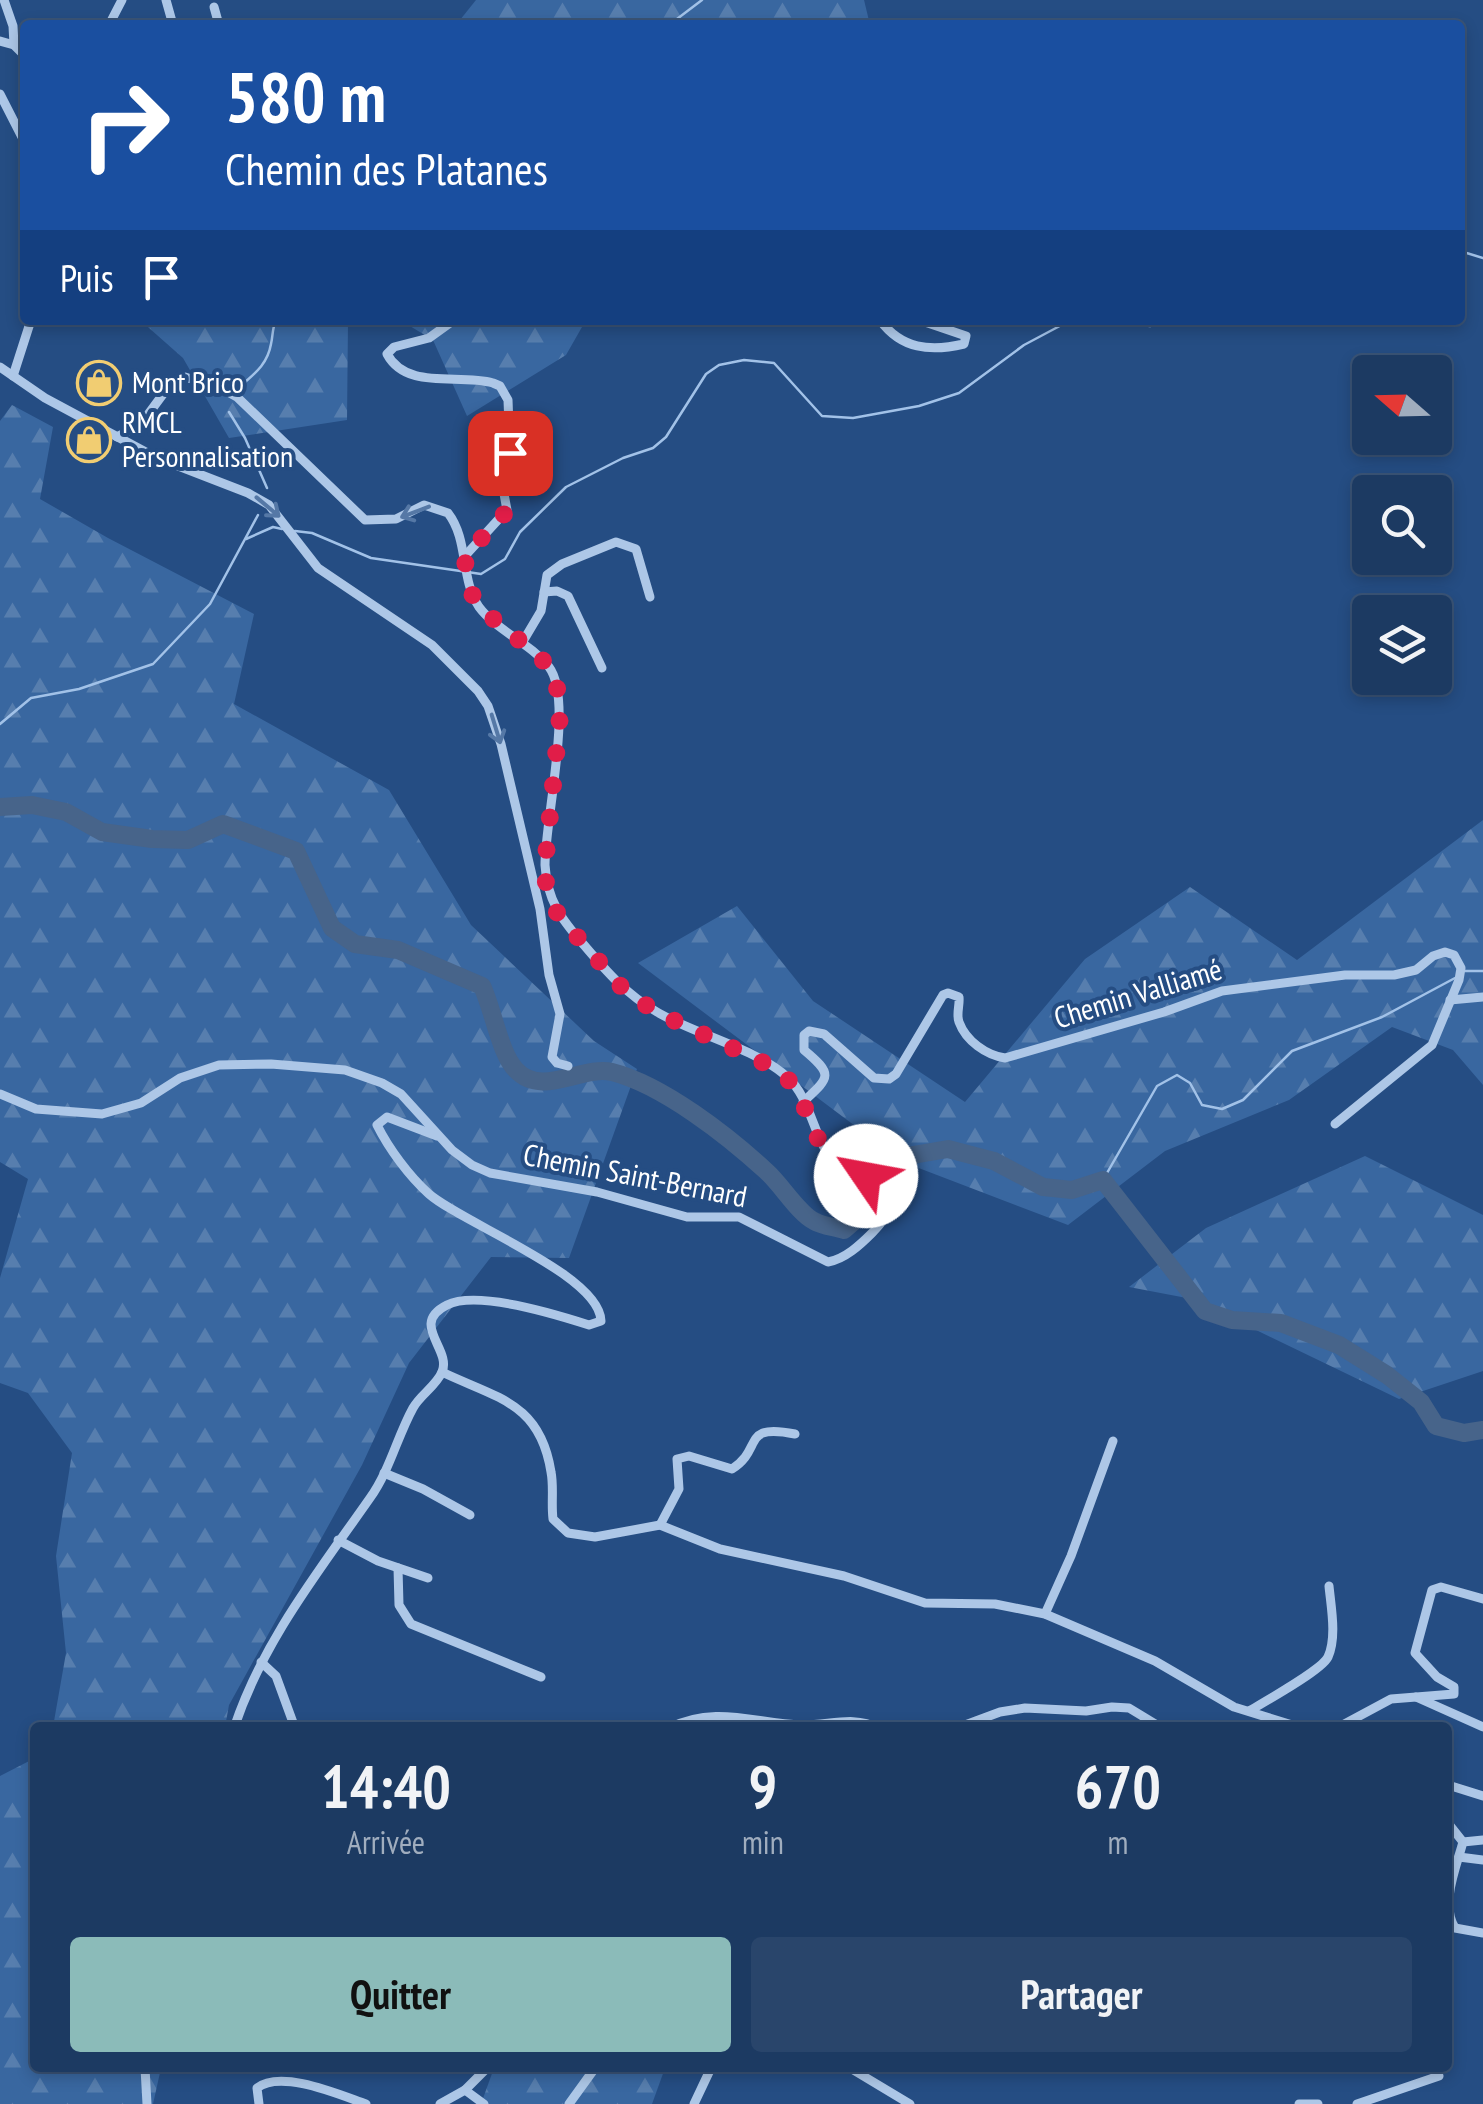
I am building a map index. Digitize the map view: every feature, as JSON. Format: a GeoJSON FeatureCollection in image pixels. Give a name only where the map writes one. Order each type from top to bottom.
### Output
{"type":"FeatureCollection","features":[{"type":"Feature","properties":{"kind":"street"},"geometry":{"type":"LineString","coordinates":[[4,0],[13,26],[14,45]]}},
{"type":"Feature","properties":{"kind":"street"},"geometry":{"type":"LineString","coordinates":[[214,7],[218,20]]}},
{"type":"Feature","properties":{"kind":"street"},"geometry":{"type":"LineString","coordinates":[[0,41],[20,51]]}},
{"type":"Feature","properties":{"kind":"street"},"geometry":{"type":"LineString","coordinates":[[0,94],[20,133]]}},
{"type":"Feature","properties":{"kind":"street"},"geometry":{"type":"LineString","coordinates":[[13,376],[29,325]]}},
{"type":"Feature","properties":{"kind":"street"},"geometry":{"type":"LineString","coordinates":[[447,325],[429,338],[394,346],[387,354],[398,367],[414,375],[493,382],[508,400],[510,453],[502,483],[508,510],[464,557]]}},
{"type":"Feature","properties":{"kind":"street"},"geometry":{"type":"LineString","coordinates":[[884,325],[893,338],[914,346],[946,348],[964,344],[966,336],[934,325]]}},
{"type":"Feature","properties":{"kind":"street"},"geometry":{"type":"LineString","coordinates":[[0,367],[45,398],[156,458],[269,504],[318,568],[432,644],[478,691],[488,706],[501,744],[540,909],[560,1014],[552,1057],[556,1064],[568,1066]]}},
{"type":"Feature","properties":{"kind":"street"},"geometry":{"type":"LineString","coordinates":[[117,437],[141,424],[176,379],[185,377],[238,397],[358,516],[385,522],[424,505],[448,512],[460,534],[480,608],[550,669],[560,692],[545,850],[546,884]]}},
{"type":"Feature","properties":{"kind":"street"},"geometry":{"type":"LineString","coordinates":[[522,642],[540,610],[547,576],[562,564],[616,542],[636,549],[650,597]]}},
{"type":"Feature","properties":{"kind":"street"},"geometry":{"type":"LineString","coordinates":[[544,592],[557,591],[568,596],[602,668]]}},
{"type":"Feature","properties":{"kind":"street"},"geometry":{"type":"LineString","coordinates":[[527,862],[537,864],[545,850]]}},
{"type":"Feature","properties":{"kind":"street"},"geometry":{"type":"LineString","coordinates":[[527,862],[546,884]]}},
{"type":"Feature","properties":{"kind":"street","name":"Chemin Saint-Bernard"},"geometry":{"type":"LineString","coordinates":[[0,1094],[36,1109],[102,1114],[141,1104],[198,1069],[271,1064],[345,1070],[382,1083],[416,1108],[438,1137],[472,1165],[490,1173],[597,1192],[687,1218],[739,1217],[828,1262],[842,1258],[882,1221],[890,1201],[888,1192],[876,1181],[837,1164],[826,1152],[798,1089],[777,1069],[658,1013],[626,992],[558,915],[546,884]]}},
{"type":"Feature","properties":{"kind":"street","name":"Chemin Valliamé"},"geometry":{"type":"LineString","coordinates":[[803,1102],[827,1076],[824,1067],[804,1050],[809,1030],[824,1034],[862,1072],[879,1080],[889,1079],[911,1050],[942,995],[948,992],[959,997],[957,1017],[968,1035],[982,1050],[1005,1058],[1133,1022],[1222,991],[1346,975],[1394,976],[1416,970],[1444,952],[1454,955],[1460,968],[1459,980],[1432,1045],[1336,1124]]}},
{"type":"Feature","properties":{"kind":"street"},"geometry":{"type":"LineString","coordinates":[[1450,1000],[1483,997]]}},
{"type":"Feature","properties":{"kind":"street"},"geometry":{"type":"LineString","coordinates":[[236,1722],[261,1662],[338,1540],[372,1495],[410,1412],[442,1372],[443,1361],[431,1330],[431,1319],[454,1302],[515,1304],[589,1326],[596,1325],[602,1317],[589,1296],[544,1262],[429,1194],[378,1125],[387,1118],[438,1137]]}},
{"type":"Feature","properties":{"kind":"street"},"geometry":{"type":"LineString","coordinates":[[442,1372],[500,1397],[528,1415],[549,1462],[553,1519],[560,1528],[595,1538],[660,1525],[720,1549],[844,1576],[925,1602],[995,1604],[1045,1614],[1155,1661],[1204,1692],[1283,1722]]}},
{"type":"Feature","properties":{"kind":"street"},"geometry":{"type":"LineString","coordinates":[[660,1525],[680,1488],[676,1462],[680,1457],[732,1469],[741,1464],[762,1432],[771,1429],[795,1434]]}},
{"type":"Feature","properties":{"kind":"street"},"geometry":{"type":"LineString","coordinates":[[1045,1614],[1114,1442]]}},
{"type":"Feature","properties":{"kind":"street"},"geometry":{"type":"LineString","coordinates":[[384,1473],[424,1489],[470,1515]]}},
{"type":"Feature","properties":{"kind":"street"},"geometry":{"type":"LineString","coordinates":[[338,1540],[428,1578]]}},
{"type":"Feature","properties":{"kind":"street"},"geometry":{"type":"LineString","coordinates":[[398,1568],[399,1605],[412,1624],[542,1676]]}},
{"type":"Feature","properties":{"kind":"street"},"geometry":{"type":"LineString","coordinates":[[1249,1711],[1313,1671],[1328,1657],[1332,1626],[1329,1586]]}},
{"type":"Feature","properties":{"kind":"street"},"geometry":{"type":"LineString","coordinates":[[1348,1722],[1390,1699],[1456,1693],[1415,1653],[1432,1590],[1440,1587],[1483,1599]]}},
{"type":"Feature","properties":{"kind":"street"},"geometry":{"type":"LineString","coordinates":[[261,1662],[276,1676],[294,1722]]}},
{"type":"Feature","properties":{"kind":"street"},"geometry":{"type":"LineString","coordinates":[[1414,1696],[1483,1727]]}},
{"type":"Feature","properties":{"kind":"street"},"geometry":{"type":"LineString","coordinates":[[972,1722],[1025,1708],[1086,1711],[1112,1707],[1129,1708],[1152,1722]]}},
{"type":"Feature","properties":{"kind":"street"},"geometry":{"type":"LineString","coordinates":[[690,1722],[710,1716],[742,1715],[773,1722]]}},
{"type":"Feature","properties":{"kind":"street"},"geometry":{"type":"LineString","coordinates":[[818,1722],[861,1722]]}},
{"type":"Feature","properties":{"kind":"street"},"geometry":{"type":"LineString","coordinates":[[1452,1785],[1483,1796]]}},
{"type":"Feature","properties":{"kind":"street"},"geometry":{"type":"LineString","coordinates":[[1452,1827],[1463,1842]]}},
{"type":"Feature","properties":{"kind":"street"},"geometry":{"type":"LineString","coordinates":[[1463,1842],[1483,1840]]}},
{"type":"Feature","properties":{"kind":"street"},"geometry":{"type":"LineString","coordinates":[[1452,1887],[1463,1842]]}},
{"type":"Feature","properties":{"kind":"street"},"geometry":{"type":"LineString","coordinates":[[1459,1856],[1483,1860]]}},
{"type":"Feature","properties":{"kind":"street"},"geometry":{"type":"LineString","coordinates":[[1452,1928],[1483,1933]]}},
{"type":"Feature","properties":{"kind":"street"},"geometry":{"type":"LineString","coordinates":[[145,2072],[147,2104]]}},
{"type":"Feature","properties":{"kind":"street"},"geometry":{"type":"LineString","coordinates":[[440,2104],[465,2090],[484,2072]]}},
{"type":"Feature","properties":{"kind":"street"},"geometry":{"type":"LineString","coordinates":[[570,2104],[593,2072]]}},
{"type":"Feature","properties":{"kind":"street"},"geometry":{"type":"LineString","coordinates":[[694,2104],[710,2072]]}},
{"type":"Feature","properties":{"kind":"street"},"geometry":{"type":"LineString","coordinates":[[857,2072],[910,2104]]}},
{"type":"Feature","properties":{"kind":"street"},"geometry":{"type":"LineString","coordinates":[[1357,2104],[1439,2076]]}},
{"type":"Feature","properties":{"kind":"street"},"geometry":{"type":"LineString","coordinates":[[259,2104],[258,2088],[264,2083],[282,2081],[320,2087],[366,2104]]}},
{"type":"Feature","properties":{"kind":"street"},"geometry":{"type":"LineString","coordinates":[[465,2090],[484,2104]]}},
{"type":"Feature","properties":{"kind":"street"},"geometry":{"type":"LineString","coordinates":[[1299,2104],[1318,2104]]}},
{"type":"Feature","properties":{"kind":"green space"},"geometry":{"type":"Polygon","coordinates":[[[476,0],[864,0],[869,20],[460,20],[476,0]]]}},
{"type":"Feature","properties":{"kind":"green space"},"geometry":{"type":"Polygon","coordinates":[[[146,325],[348,325],[347,420],[229,438],[183,358],[146,325]]]}},
{"type":"Feature","properties":{"kind":"green space"},"geometry":{"type":"Polygon","coordinates":[[[408,325],[583,325],[566,355],[467,416],[433,340],[408,325]]]}},
{"type":"Feature","properties":{"kind":"green space"},"geometry":{"type":"Polygon","coordinates":[[[12,405],[53,427],[40,499],[254,614],[234,704],[389,790],[471,925],[594,1041],[637,1069],[569,1258],[491,1257],[409,1363],[362,1465],[229,1705],[226,1722],[54,1722],[66,1653],[56,1556],[72,1453],[28,1393],[0,1383],[0,1278],[28,1179],[0,1162],[0,421],[12,405]]]}},
{"type":"Feature","properties":{"kind":"green space"},"geometry":{"type":"Polygon","coordinates":[[[1483,820],[1483,1085],[1453,1050],[1392,1027],[1289,1100],[1165,1151],[1068,1225],[903,1162],[638,963],[737,906],[813,1001],[965,1102],[1085,959],[1190,887],[1297,960],[1483,820]]]}},
{"type":"Feature","properties":{"kind":"green space"},"geometry":{"type":"Polygon","coordinates":[[[1365,1156],[1483,1215],[1483,1371],[1399,1399],[1192,1299],[1129,1287],[1206,1228],[1365,1156]]]}},
{"type":"Feature","properties":{"kind":"green space"},"geometry":{"type":"Polygon","coordinates":[[[30,1761],[30,2072],[160,2072],[153,2104],[0,2104],[0,1776],[30,1761]]]}},
{"type":"Feature","properties":{"kind":"green space"},"geometry":{"type":"Polygon","coordinates":[[[493,2072],[664,2072],[652,2104],[481,2104],[493,2072]]]}},
{"type":"Feature","properties":{"kind":"waterway"},"geometry":{"type":"LineString","coordinates":[[676,20],[702,0]]}},
{"type":"Feature","properties":{"kind":"waterway"},"geometry":{"type":"LineString","coordinates":[[1465,253],[1483,258]]}},
{"type":"Feature","properties":{"kind":"waterway"},"geometry":{"type":"LineString","coordinates":[[236,390],[266,359],[274,325]]}},
{"type":"Feature","properties":{"kind":"waterway"},"geometry":{"type":"LineString","coordinates":[[295,531],[312,533],[371,558],[481,574],[505,559],[520,532],[566,487],[623,458],[653,448],[666,437],[706,374],[719,365],[744,360],[774,363],[822,416],[853,418],[919,406],[959,393],[1024,345],[1062,325]]}},
{"type":"Feature","properties":{"kind":"waterway"},"geometry":{"type":"LineString","coordinates":[[1142,325],[1155,325]]}},
{"type":"Feature","properties":{"kind":"waterway"},"geometry":{"type":"LineString","coordinates":[[229,412],[267,488]]}},
{"type":"Feature","properties":{"kind":"waterway"},"geometry":{"type":"LineString","coordinates":[[0,724],[31,698],[79,689],[153,664],[210,604],[258,515]]}},
{"type":"Feature","properties":{"kind":"waterway"},"geometry":{"type":"LineString","coordinates":[[246,539],[273,527],[282,529]]}},
{"type":"Feature","properties":{"kind":"waterway"},"geometry":{"type":"LineString","coordinates":[[0,807],[32,805],[66,812],[102,832],[152,839],[188,840],[223,824],[296,851],[332,928],[355,944],[398,950],[482,986],[505,1053],[526,1078],[550,1081],[600,1071],[652,1088],[733,1143],[772,1177],[802,1212],[821,1224],[844,1230],[913,1155],[948,1149],[994,1161],[1043,1187],[1072,1190],[1103,1180],[1205,1311],[1232,1320],[1281,1323],[1339,1345],[1421,1402],[1436,1426],[1464,1433],[1483,1430]]}},
{"type":"Feature","properties":{"kind":"waterway"},"geometry":{"type":"LineString","coordinates":[[1465,971],[1483,971]]}},
{"type":"Feature","properties":{"kind":"waterway"},"geometry":{"type":"LineString","coordinates":[[1103,1180],[1157,1086],[1177,1075],[1190,1083],[1202,1105],[1222,1109],[1243,1100],[1292,1051],[1382,1017],[1455,978]]}},
{"type":"Feature","properties":{"kind":"place","name":"Mont Brico"},"geometry":{"type":"Point","coordinates":[99,383]}},
{"type":"Feature","properties":{"kind":"place","name":"RMCL Personnalisation"},"geometry":{"type":"Point","coordinates":[89,440]}},
{"type":"Feature","properties":{"kind":"route"},"geometry":{"type":"LineString","coordinates":[[510,453],[502,483],[508,510],[464,557],[472,594],[480,608],[541,658],[556,678],[560,692],[545,850],[550,901],[626,992],[658,1013],[777,1069],[788,1078],[798,1089],[826,1152],[837,1164],[866,1176]]}}]}
